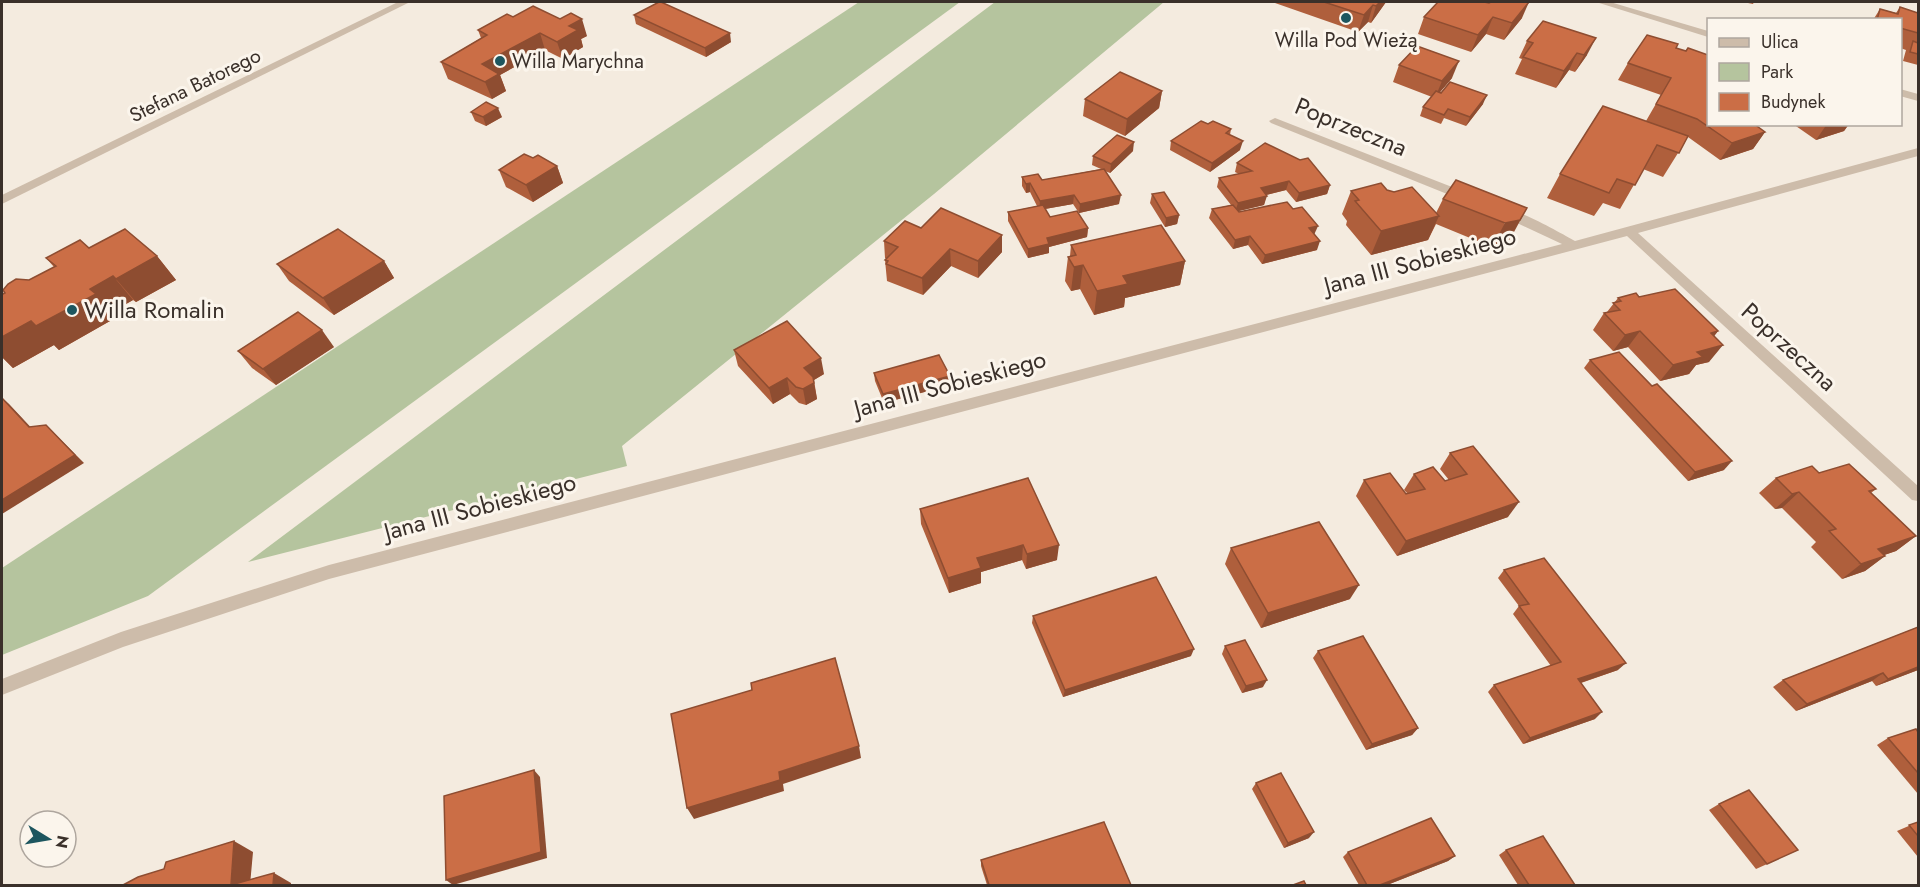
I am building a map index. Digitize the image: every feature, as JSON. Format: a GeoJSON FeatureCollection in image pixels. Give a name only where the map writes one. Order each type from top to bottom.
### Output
{"type":"FeatureCollection","features":[{"type":"Feature","properties":{"kind":"street","name":"Stefana Batorego"},"geometry":{"type":"LineString","coordinates":[[2,200],[405,2]]}},
{"type":"Feature","properties":{"kind":"street"},"geometry":{"type":"LineString","coordinates":[[1601,2],[1707,34]]}},
{"type":"Feature","properties":{"kind":"street"},"geometry":{"type":"LineString","coordinates":[[1902,93],[1918,98]]}},
{"type":"Feature","properties":{"kind":"street","name":"Poprzeczna"},"geometry":{"type":"LineString","coordinates":[[1275,121],[1538,226],[1575,246]]}},
{"type":"Feature","properties":{"kind":"street","name":"Jana III Sobieskiego"},"geometry":{"type":"LineString","coordinates":[[2,687],[121,640],[329,572],[1575,246],[1918,152]]}},
{"type":"Feature","properties":{"kind":"street","name":"Poprzeczna"},"geometry":{"type":"LineString","coordinates":[[1629,231],[1918,495]]}},
{"type":"Feature","properties":{"kind":"green space"},"geometry":{"type":"Polygon","coordinates":[[[859,2],[960,2],[148,596],[2,655],[2,568],[859,2]]]}},
{"type":"Feature","properties":{"kind":"green space"},"geometry":{"type":"Polygon","coordinates":[[[995,2],[1164,2],[934,194],[622,446],[627,466],[248,562],[995,2]]]}},
{"type":"Feature","properties":{"kind":"building"},"geometry":{"type":"Polygon","coordinates":[[[659,2],[730,33],[705,48],[634,15],[659,2]]]}},
{"type":"Feature","properties":{"kind":"building"},"geometry":{"type":"Polygon","coordinates":[[[1324,2],[1380,2],[1376,6],[1373,5],[1364,15],[1324,2]]]}},
{"type":"Feature","properties":{"kind":"building"},"geometry":{"type":"Polygon","coordinates":[[[1438,2],[1529,2],[1512,23],[1493,17],[1478,35],[1424,17],[1438,2]]]}},
{"type":"Feature","properties":{"kind":"building"},"geometry":{"type":"Polygon","coordinates":[[[533,6],[560,19],[571,13],[582,19],[569,26],[578,30],[557,42],[540,33],[482,64],[499,74],[485,82],[441,62],[487,35],[478,30],[507,14],[513,17],[533,6]]]}},
{"type":"Feature","properties":{"kind":"building"},"geometry":{"type":"Polygon","coordinates":[[[1900,7],[1918,13],[1918,33],[1902,29],[1902,18],[1878,18],[1880,9],[1898,14],[1900,7]]]}},
{"type":"Feature","properties":{"kind":"building"},"geometry":{"type":"Polygon","coordinates":[[[1543,21],[1596,38],[1584,55],[1577,53],[1564,71],[1523,57],[1533,43],[1527,41],[1543,21]]]}},
{"type":"Feature","properties":{"kind":"building"},"geometry":{"type":"Polygon","coordinates":[[[1647,35],[1678,44],[1676,48],[1686,51],[1688,48],[1707,55],[1707,126],[1697,119],[1656,104],[1671,78],[1628,63],[1647,35]]]}},
{"type":"Feature","properties":{"kind":"building"},"geometry":{"type":"Polygon","coordinates":[[[1913,41],[1918,43],[1918,54],[1910,52],[1913,41]]]}},
{"type":"Feature","properties":{"kind":"building"},"geometry":{"type":"Polygon","coordinates":[[[1417,46],[1459,61],[1442,81],[1399,65],[1417,46]]]}},
{"type":"Feature","properties":{"kind":"building"},"geometry":{"type":"Polygon","coordinates":[[[1120,72],[1162,91],[1127,119],[1085,99],[1120,72]]]}},
{"type":"Feature","properties":{"kind":"building"},"geometry":{"type":"Polygon","coordinates":[[[1450,82],[1487,95],[1470,117],[1448,109],[1444,115],[1423,107],[1436,91],[1441,93],[1450,82]]]}},
{"type":"Feature","properties":{"kind":"building"},"geometry":{"type":"Polygon","coordinates":[[[486,102],[498,108],[483,117],[471,112],[486,102]]]}},
{"type":"Feature","properties":{"kind":"building"},"geometry":{"type":"Polygon","coordinates":[[[1603,106],[1688,136],[1679,153],[1657,145],[1635,185],[1617,179],[1609,193],[1560,174],[1603,106]]]}},
{"type":"Feature","properties":{"kind":"building"},"geometry":{"type":"Polygon","coordinates":[[[1201,121],[1208,124],[1213,121],[1231,129],[1226,133],[1243,141],[1212,163],[1171,141],[1201,121]]]}},
{"type":"Feature","properties":{"kind":"building"},"geometry":{"type":"Polygon","coordinates":[[[1707,126],[1757,126],[1765,132],[1732,143],[1707,126]]]}},
{"type":"Feature","properties":{"kind":"building"},"geometry":{"type":"Polygon","coordinates":[[[1117,135],[1134,142],[1111,164],[1093,156],[1117,135]]]}},
{"type":"Feature","properties":{"kind":"building"},"geometry":{"type":"Polygon","coordinates":[[[1265,143],[1300,160],[1308,158],[1330,185],[1299,193],[1289,181],[1261,188],[1267,196],[1238,203],[1219,178],[1252,171],[1237,163],[1265,143]]]}},
{"type":"Feature","properties":{"kind":"building"},"geometry":{"type":"Polygon","coordinates":[[[524,154],[533,158],[538,155],[557,166],[526,185],[499,170],[524,154]]]}},
{"type":"Feature","properties":{"kind":"building"},"geometry":{"type":"Polygon","coordinates":[[[1104,169],[1121,195],[1080,204],[1074,195],[1040,201],[1030,183],[1026,184],[1022,177],[1038,174],[1042,180],[1104,169]]]}},
{"type":"Feature","properties":{"kind":"building"},"geometry":{"type":"Polygon","coordinates":[[[1456,180],[1527,208],[1520,220],[1505,223],[1443,199],[1456,180]]]}},
{"type":"Feature","properties":{"kind":"building"},"geometry":{"type":"Polygon","coordinates":[[[1381,183],[1387,190],[1394,192],[1412,187],[1439,216],[1381,231],[1355,201],[1359,200],[1351,191],[1381,183]]]}},
{"type":"Feature","properties":{"kind":"building"},"geometry":{"type":"Polygon","coordinates":[[[1164,192],[1179,215],[1166,218],[1152,194],[1164,192]]]}},
{"type":"Feature","properties":{"kind":"building"},"geometry":{"type":"Polygon","coordinates":[[[1287,202],[1293,209],[1302,207],[1318,226],[1309,228],[1320,241],[1265,255],[1250,236],[1235,240],[1212,209],[1233,205],[1239,212],[1287,202]]]}},
{"type":"Feature","properties":{"kind":"building"},"geometry":{"type":"Polygon","coordinates":[[[1043,205],[1050,217],[1077,211],[1088,228],[1047,238],[1049,244],[1028,249],[1008,212],[1043,205]]]}},
{"type":"Feature","properties":{"kind":"building"},"geometry":{"type":"Polygon","coordinates":[[[941,208],[1002,235],[978,261],[950,249],[922,278],[886,264],[888,261],[885,260],[898,247],[884,241],[905,221],[921,228],[941,208]]]}},
{"type":"Feature","properties":{"kind":"building"},"geometry":{"type":"Polygon","coordinates":[[[1161,225],[1185,261],[1123,276],[1128,284],[1097,291],[1083,265],[1074,267],[1068,257],[1076,255],[1071,245],[1161,225]]]}},
{"type":"Feature","properties":{"kind":"building"},"geometry":{"type":"Polygon","coordinates":[[[125,229],[157,256],[116,279],[113,276],[90,289],[96,294],[36,326],[31,321],[2,337],[2,292],[5,293],[3,290],[8,284],[16,279],[29,280],[56,266],[46,258],[80,240],[89,248],[125,229]]]}},
{"type":"Feature","properties":{"kind":"building"},"geometry":{"type":"Polygon","coordinates":[[[338,229],[384,261],[323,298],[277,264],[338,229]]]}},
{"type":"Feature","properties":{"kind":"building"},"geometry":{"type":"Polygon","coordinates":[[[1675,289],[1718,331],[1711,333],[1723,345],[1697,352],[1703,357],[1673,365],[1640,331],[1625,335],[1604,313],[1620,310],[1613,303],[1621,301],[1618,298],[1636,293],[1639,297],[1675,289]]]}},
{"type":"Feature","properties":{"kind":"building"},"geometry":{"type":"Polygon","coordinates":[[[298,312],[322,330],[263,369],[238,351],[298,312]]]}},
{"type":"Feature","properties":{"kind":"building"},"geometry":{"type":"Polygon","coordinates":[[[787,321],[821,358],[804,368],[813,377],[814,383],[803,389],[796,387],[787,378],[769,388],[734,350],[787,321]]]}},
{"type":"Feature","properties":{"kind":"building"},"geometry":{"type":"Polygon","coordinates":[[[1619,352],[1652,386],[1657,384],[1732,461],[1695,472],[1590,360],[1619,352]]]}},
{"type":"Feature","properties":{"kind":"building"},"geometry":{"type":"Polygon","coordinates":[[[939,355],[950,376],[883,394],[874,373],[939,355]]]}},
{"type":"Feature","properties":{"kind":"building"},"geometry":{"type":"Polygon","coordinates":[[[2,398],[29,427],[46,425],[75,455],[2,500],[2,398]]]}},
{"type":"Feature","properties":{"kind":"building"},"geometry":{"type":"Polygon","coordinates":[[[1473,446],[1519,502],[1406,541],[1364,480],[1390,473],[1406,494],[1425,489],[1414,474],[1433,467],[1445,481],[1467,474],[1450,453],[1473,446]]]}},
{"type":"Feature","properties":{"kind":"building"},"geometry":{"type":"Polygon","coordinates":[[[1849,464],[1876,489],[1869,491],[1916,536],[1878,549],[1885,556],[1861,564],[1829,531],[1836,529],[1799,492],[1792,494],[1776,478],[1812,466],[1819,473],[1849,464]]]}},
{"type":"Feature","properties":{"kind":"building"},"geometry":{"type":"Polygon","coordinates":[[[1028,478],[1059,545],[1027,554],[1023,545],[977,558],[981,568],[948,578],[920,509],[1028,478]]]}},
{"type":"Feature","properties":{"kind":"building"},"geometry":{"type":"Polygon","coordinates":[[[1319,522],[1359,585],[1268,613],[1231,548],[1319,522]]]}},
{"type":"Feature","properties":{"kind":"building"},"geometry":{"type":"Polygon","coordinates":[[[1544,558],[1626,663],[1578,679],[1602,712],[1530,738],[1494,685],[1561,662],[1519,606],[1529,604],[1504,570],[1544,558]]]}},
{"type":"Feature","properties":{"kind":"building"},"geometry":{"type":"Polygon","coordinates":[[[1156,577],[1194,649],[1065,690],[1033,616],[1156,577]]]}},
{"type":"Feature","properties":{"kind":"building"},"geometry":{"type":"Polygon","coordinates":[[[1918,627],[1918,667],[1888,679],[1883,673],[1807,704],[1783,680],[1918,627]]]}},
{"type":"Feature","properties":{"kind":"building"},"geometry":{"type":"Polygon","coordinates":[[[1363,636],[1418,728],[1372,744],[1318,651],[1363,636]]]}},
{"type":"Feature","properties":{"kind":"building"},"geometry":{"type":"Polygon","coordinates":[[[1245,640],[1267,680],[1246,686],[1225,646],[1245,640]]]}},
{"type":"Feature","properties":{"kind":"building"},"geometry":{"type":"Polygon","coordinates":[[[835,658],[859,746],[779,772],[780,780],[687,808],[671,714],[752,690],[751,683],[835,658]]]}},
{"type":"Feature","properties":{"kind":"building"},"geometry":{"type":"Polygon","coordinates":[[[1916,729],[1918,732],[1918,773],[1888,738],[1916,729]]]}},
{"type":"Feature","properties":{"kind":"building"},"geometry":{"type":"Polygon","coordinates":[[[534,770],[541,852],[446,880],[444,796],[534,770]]]}},
{"type":"Feature","properties":{"kind":"building"},"geometry":{"type":"Polygon","coordinates":[[[1281,773],[1314,832],[1288,843],[1256,783],[1281,773]]]}},
{"type":"Feature","properties":{"kind":"building"},"geometry":{"type":"Polygon","coordinates":[[[1749,790],[1798,850],[1767,864],[1719,804],[1749,790]]]}},
{"type":"Feature","properties":{"kind":"building"},"geometry":{"type":"Polygon","coordinates":[[[1431,818],[1455,856],[1380,885],[1367,885],[1348,852],[1431,818]]]}},
{"type":"Feature","properties":{"kind":"building"},"geometry":{"type":"Polygon","coordinates":[[[1104,822],[1131,885],[989,885],[981,860],[1104,822]]]}},
{"type":"Feature","properties":{"kind":"building"},"geometry":{"type":"Polygon","coordinates":[[[1918,822],[1918,836],[1909,825],[1918,822]]]}},
{"type":"Feature","properties":{"kind":"building"},"geometry":{"type":"Polygon","coordinates":[[[1543,836],[1575,885],[1529,885],[1506,850],[1543,836]]]}},
{"type":"Feature","properties":{"kind":"building"},"geometry":{"type":"Polygon","coordinates":[[[234,841],[231,885],[123,885],[138,877],[164,869],[166,862],[234,841]]]}},
{"type":"Feature","properties":{"kind":"building"},"geometry":{"type":"Polygon","coordinates":[[[274,873],[273,885],[231,885],[274,873]]]}},
{"type":"Feature","properties":{"kind":"building"},"geometry":{"type":"Polygon","coordinates":[[[1304,881],[1306,885],[1293,885],[1304,881]]]}},
{"type":"Feature","properties":{"kind":"place","name":"Willa Pod Wieżą"},"geometry":{"type":"Point","coordinates":[1346,18]}},
{"type":"Feature","properties":{"kind":"place","name":"Willa Marychna"},"geometry":{"type":"Point","coordinates":[500,61]}},
{"type":"Feature","properties":{"kind":"place","name":"Willa Romalin"},"geometry":{"type":"Point","coordinates":[72,310]}}]}
